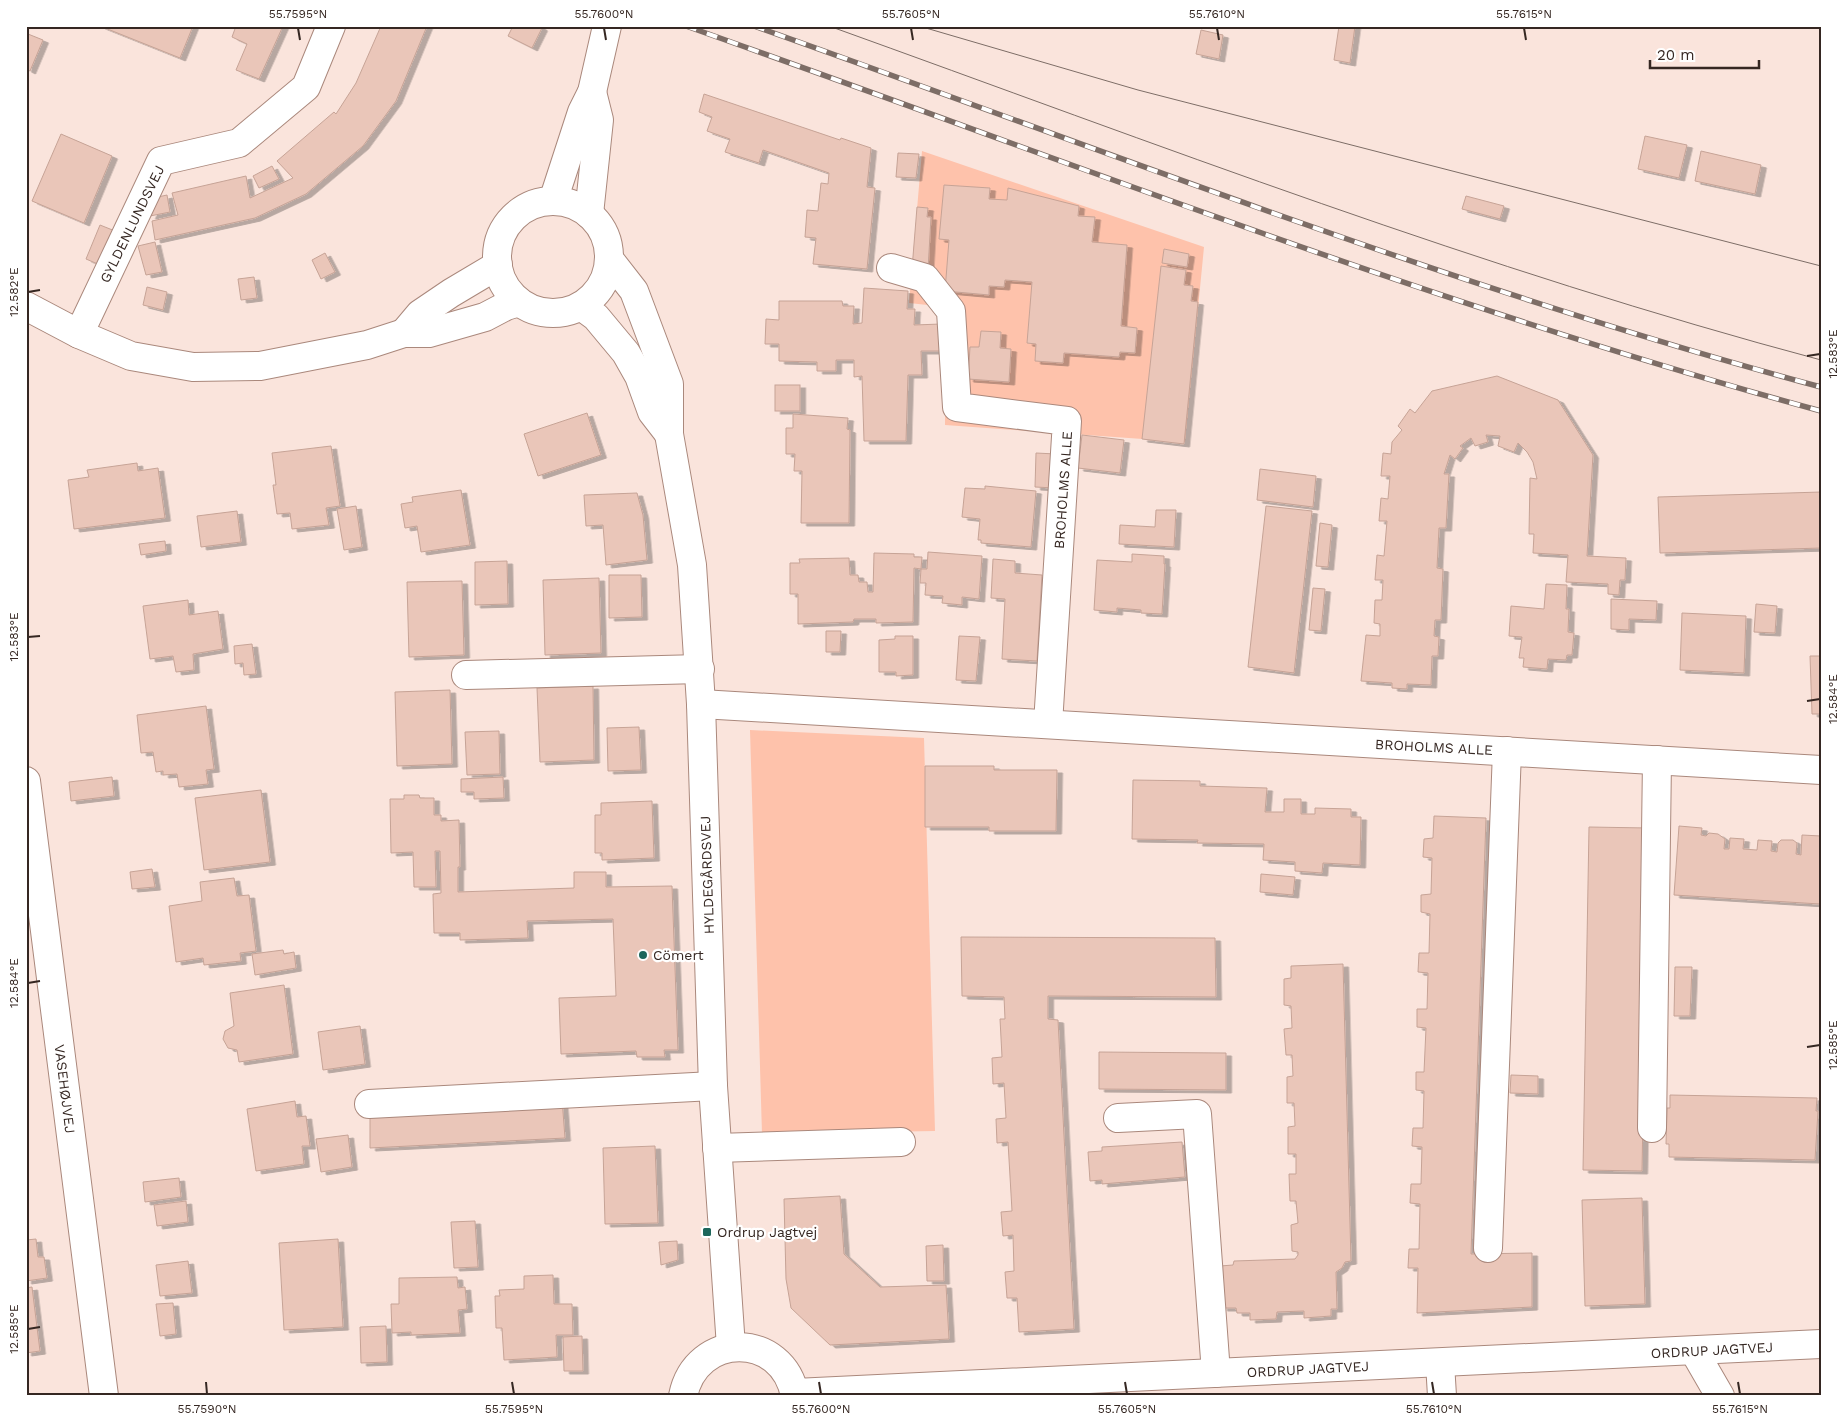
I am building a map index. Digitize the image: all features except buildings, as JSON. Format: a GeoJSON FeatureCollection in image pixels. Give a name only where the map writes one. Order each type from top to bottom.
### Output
{"type":"FeatureCollection","features":[{"type":"Feature","properties":{"kind":"street","name":"GYLDENLUNDSVEJ"},"geometry":{"type":"LineString","coordinates":[[79,334],[161,161],[239,143],[306,87],[331,26]]}},
{"type":"Feature","properties":{"kind":"street"},"geometry":{"type":"LineString","coordinates":[[553,200],[582,112],[592,92],[606,32]]}},
{"type":"Feature","properties":{"kind":"street"},"geometry":{"type":"LineString","coordinates":[[590,214],[599,120],[592,92]]}},
{"type":"Feature","properties":{"kind":"street"},"geometry":{"type":"LineString","coordinates":[[553,200],[573,204],[590,214],[603,231],[608,244],[610,259],[608,271],[596,294],[581,306],[566,312],[549,313],[528,308],[519,302],[505,286],[498,265],[500,240],[505,228],[513,218],[534,204],[553,200]]}},
{"type":"Feature","properties":{"kind":"street","name":"HYLDEGÅRDSVEJ"},"geometry":{"type":"LineString","coordinates":[[610,259],[634,291],[669,384],[668,434],[692,565],[702,704],[713,1086],[731,1348]]}},
{"type":"Feature","properties":{"kind":"street"},"geometry":{"type":"LineString","coordinates":[[404,333],[420,314],[450,292],[498,265]]}},
{"type":"Feature","properties":{"kind":"street","name":"BROHOLMS ALLE"},"geometry":{"type":"LineString","coordinates":[[891,268],[925,278],[951,311],[957,406],[1068,421],[1048,724]]}},
{"type":"Feature","properties":{"kind":"street"},"geometry":{"type":"LineString","coordinates":[[26,306],[79,334],[131,356],[193,367],[260,366],[367,345],[404,333],[429,333],[485,317],[506,306],[519,302]]}},
{"type":"Feature","properties":{"kind":"street","name":"HYLDEGÅRDSVEJ"},"geometry":{"type":"LineString","coordinates":[[581,306],[596,317],[626,353],[639,376],[652,412],[668,434]]}},
{"type":"Feature","properties":{"kind":"street"},"geometry":{"type":"LineString","coordinates":[[466,674],[700,669]]}},
{"type":"Feature","properties":{"kind":"street","name":"BROHOLMS ALLE"},"geometry":{"type":"LineString","coordinates":[[702,704],[1821,770]]}},
{"type":"Feature","properties":{"kind":"street"},"geometry":{"type":"LineString","coordinates":[[1488,1248],[1507,751]]}},
{"type":"Feature","properties":{"kind":"street"},"geometry":{"type":"LineString","coordinates":[[1652,1128],[1657,760]]}},
{"type":"Feature","properties":{"kind":"street","name":"VASEHØJVEJ"},"geometry":{"type":"LineString","coordinates":[[26,782],[104,1396]]}},
{"type":"Feature","properties":{"kind":"street"},"geometry":{"type":"LineString","coordinates":[[369,1104],[713,1086]]}},
{"type":"Feature","properties":{"kind":"street"},"geometry":{"type":"LineString","coordinates":[[1118,1118],[1197,1114],[1216,1373]]}},
{"type":"Feature","properties":{"kind":"street"},"geometry":{"type":"LineString","coordinates":[[717,1148],[901,1142]]}},
{"type":"Feature","properties":{"kind":"street","name":"ORDRUP JAGTVEJ"},"geometry":{"type":"LineString","coordinates":[[795,1394],[1186,1385],[1216,1373],[1821,1344]]}},
{"type":"Feature","properties":{"kind":"street"},"geometry":{"type":"LineString","coordinates":[[684,1396],[687,1382],[699,1364],[717,1352],[731,1348],[753,1348],[772,1357],[787,1373],[795,1394]]}},
{"type":"Feature","properties":{"kind":"street"},"geometry":{"type":"LineString","coordinates":[[1694,1351],[1720,1396]]}},
{"type":"Feature","properties":{"kind":"street"},"geometry":{"type":"LineString","coordinates":[[1440,1363],[1442,1396]]}},
{"type":"Feature","properties":{"kind":"shaded area"},"geometry":{"type":"Polygon","coordinates":[[[922,151],[1204,247],[1185,442],[945,425],[946,307],[909,303],[922,151]]]}},
{"type":"Feature","properties":{"kind":"shaded area"},"geometry":{"type":"Polygon","coordinates":[[[750,730],[924,738],[935,1131],[762,1134],[750,730]]]}},
{"type":"Feature","properties":{"kind":"tram line"},"geometry":{"type":"LineString","coordinates":[[829,26],[1321,204],[1445,246],[1695,325],[1821,360]]}},
{"type":"Feature","properties":{"kind":"tram line"},"geometry":{"type":"LineString","coordinates":[[919,26],[1138,90],[1821,266]]}},
{"type":"Feature","properties":{"kind":"railway"},"geometry":{"type":"LineString","coordinates":[[686,26],[1250,229],[1392,278],[1677,370],[1821,411]]}},
{"type":"Feature","properties":{"kind":"railway"},"geometry":{"type":"LineString","coordinates":[[754,26],[1151,170],[1417,263],[1685,349],[1821,387]]}},
{"type":"Feature","properties":{"kind":"place","name":"Cömert"},"geometry":{"type":"Point","coordinates":[643,955]}},
{"type":"Feature","properties":{"kind":"place","name":"Ordrup Jagtvej"},"geometry":{"type":"Point","coordinates":[707,1232]}}]}
